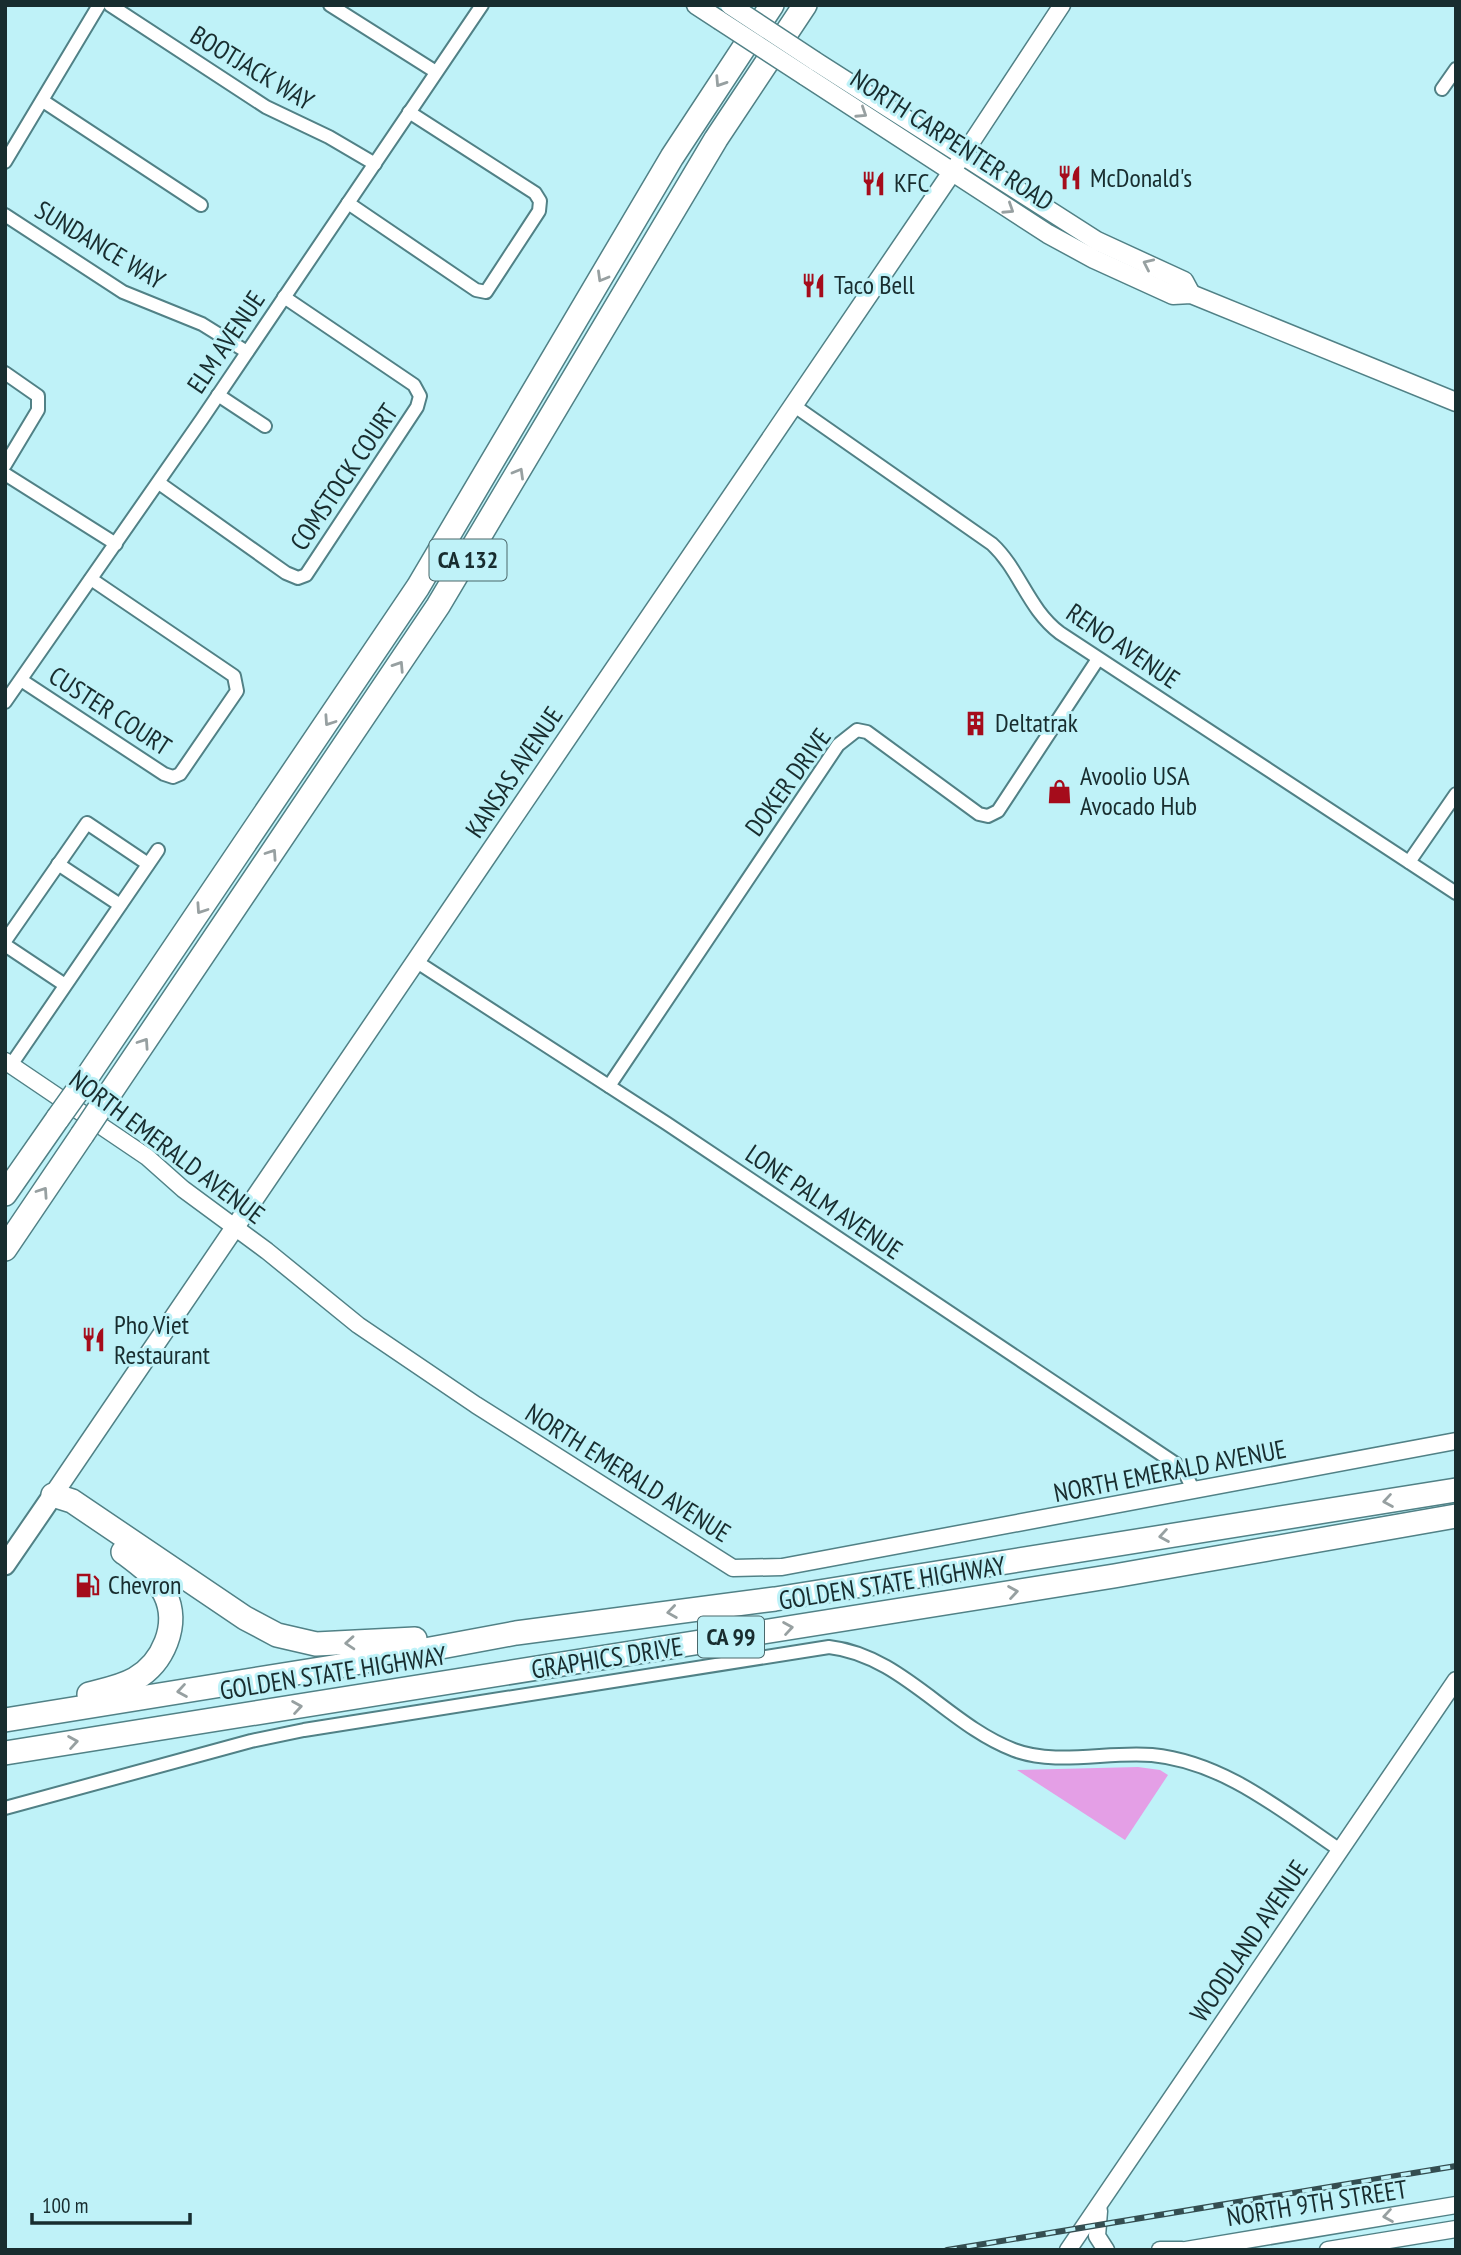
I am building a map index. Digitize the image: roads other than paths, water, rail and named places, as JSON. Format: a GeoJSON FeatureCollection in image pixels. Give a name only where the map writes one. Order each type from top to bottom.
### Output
{"type":"FeatureCollection","features":[{"type":"Feature","properties":{"kind":"highway","name":"CA 132"},"geometry":{"type":"LineString","coordinates":[[5,1194],[418,587],[672,157],[772,5]]}},
{"type":"Feature","properties":{"kind":"highway","name":"CA 132"},"geometry":{"type":"LineString","coordinates":[[5,1249],[438,606],[716,139],[805,5]]}},
{"type":"Feature","properties":{"kind":"highway","name":"GOLDEN STATE HIGHWAY"},"geometry":{"type":"LineString","coordinates":[[5,1719],[339,1666],[516,1633],[775,1599],[1456,1490]]}},
{"type":"Feature","properties":{"kind":"highway"},"geometry":{"type":"LineString","coordinates":[[53,1495],[72,1501],[260,1627],[297,1641],[336,1644],[516,1633]]}},
{"type":"Feature","properties":{"kind":"highway"},"geometry":{"type":"LineString","coordinates":[[5,1719],[135,1679],[149,1669],[167,1642],[170,1614],[166,1596],[156,1581],[141,1565],[65,1510],[53,1495]]}},
{"type":"Feature","properties":{"kind":"highway","name":"GOLDEN STATE HIGHWAY"},"geometry":{"type":"LineString","coordinates":[[5,1753],[1114,1576],[1456,1516]]}},
{"type":"Feature","properties":{"kind":"main road","name":"NORTH CARPENTER ROAD"},"geometry":{"type":"LineString","coordinates":[[696,5],[1048,234],[1094,259],[1173,295],[1191,294],[1456,402]]}},
{"type":"Feature","properties":{"kind":"main road","name":"NORTH CARPENTER ROAD"},"geometry":{"type":"LineString","coordinates":[[730,5],[1097,241],[1184,281],[1191,294]]}},
{"type":"Feature","properties":{"kind":"main road","name":"KANSAS AVENUE"},"geometry":{"type":"LineString","coordinates":[[5,1565],[236,1230],[952,172]]}},
{"type":"Feature","properties":{"kind":"street"},"geometry":{"type":"LineString","coordinates":[[5,162],[100,5]]}},
{"type":"Feature","properties":{"kind":"street","name":"BOOTJACK WAY"},"geometry":{"type":"LineString","coordinates":[[110,5],[266,107],[329,137],[375,164]]}},
{"type":"Feature","properties":{"kind":"street"},"geometry":{"type":"LineString","coordinates":[[330,5],[436,72]]}},
{"type":"Feature","properties":{"kind":"street","name":"ELM AVENUE"},"geometry":{"type":"LineString","coordinates":[[5,702],[159,483],[482,5]]}},
{"type":"Feature","properties":{"kind":"street","name":"KANSAS AVENUE"},"geometry":{"type":"LineString","coordinates":[[952,172],[1062,5]]}},
{"type":"Feature","properties":{"kind":"street"},"geometry":{"type":"LineString","coordinates":[[1442,89],[1456,69]]}},
{"type":"Feature","properties":{"kind":"street"},"geometry":{"type":"LineString","coordinates":[[43,101],[201,205]]}},
{"type":"Feature","properties":{"kind":"street"},"geometry":{"type":"LineString","coordinates":[[348,203],[476,290],[485,292],[539,211],[540,201],[535,193],[409,112]]}},
{"type":"Feature","properties":{"kind":"street","name":"SUNDANCE WAY"},"geometry":{"type":"LineString","coordinates":[[5,215],[123,292],[202,324],[247,352]]}},
{"type":"Feature","properties":{"kind":"street","name":"COMSTOCK COURT"},"geometry":{"type":"LineString","coordinates":[[159,483],[286,573],[298,578],[306,575],[417,407],[420,396],[414,385],[284,298]]}},
{"type":"Feature","properties":{"kind":"street"},"geometry":{"type":"LineString","coordinates":[[5,373],[38,396],[37,410],[5,465]]}},
{"type":"Feature","properties":{"kind":"street"},"geometry":{"type":"LineString","coordinates":[[218,394],[265,426]]}},
{"type":"Feature","properties":{"kind":"street","name":"RENO AVENUE"},"geometry":{"type":"LineString","coordinates":[[793,405],[992,544],[1011,565],[1040,616],[1098,659],[1456,893]]}},
{"type":"Feature","properties":{"kind":"street"},"geometry":{"type":"LineString","coordinates":[[5,474],[116,544]]}},
{"type":"Feature","properties":{"kind":"street","name":"CUSTER COURT"},"geometry":{"type":"LineString","coordinates":[[21,680],[164,774],[173,777],[180,774],[237,691],[234,676],[91,579]]}},
{"type":"Feature","properties":{"kind":"street","name":"DOKER DRIVE"},"geometry":{"type":"LineString","coordinates":[[609,1086],[838,744],[849,734],[857,730],[867,732],[979,814],[988,816],[998,811],[1098,659]]}},
{"type":"Feature","properties":{"kind":"street"},"geometry":{"type":"LineString","coordinates":[[1409,862],[1456,794]]}},
{"type":"Feature","properties":{"kind":"street"},"geometry":{"type":"LineString","coordinates":[[65,985],[5,943],[58,864],[87,823],[148,864]]}},
{"type":"Feature","properties":{"kind":"street"},"geometry":{"type":"LineString","coordinates":[[8,1063],[158,850]]}},
{"type":"Feature","properties":{"kind":"street"},"geometry":{"type":"LineString","coordinates":[[58,864],[120,905]]}},
{"type":"Feature","properties":{"kind":"street","name":"LONE PALM AVENUE"},"geometry":{"type":"LineString","coordinates":[[417,962],[609,1086],[1176,1464],[1185,1473],[1194,1492]]}},
{"type":"Feature","properties":{"kind":"street","name":"NORTH EMERALD AVENUE"},"geometry":{"type":"LineString","coordinates":[[8,1063],[147,1157],[236,1230],[386,1344],[591,1479],[733,1568],[782,1567],[1456,1441]]}},
{"type":"Feature","properties":{"kind":"street","name":"GRAPHICS DRIVE"},"geometry":{"type":"LineString","coordinates":[[5,1808],[251,1741],[304,1730],[829,1647],[847,1649],[880,1664],[994,1740],[1017,1751],[1053,1756],[1156,1756],[1206,1767],[1255,1793],[1340,1850]]}},
{"type":"Feature","properties":{"kind":"street","name":"WOODLAND AVENUE"},"geometry":{"type":"LineString","coordinates":[[1068,2250],[1456,1680]]}},
{"type":"Feature","properties":{"kind":"street"},"geometry":{"type":"LineString","coordinates":[[1104,2198],[1096,2226],[1098,2241],[1106,2250]]}},
{"type":"Feature","properties":{"kind":"street","name":"NORTH 9TH STREET"},"geometry":{"type":"LineString","coordinates":[[1160,2250],[1184,2250],[1456,2205]]}},
{"type":"Feature","properties":{"kind":"street","name":"NORTH 9TH STREET"},"geometry":{"type":"LineString","coordinates":[[1328,2250],[1456,2229]]}},
{"type":"Feature","properties":{"kind":"railway"},"geometry":{"type":"LineString","coordinates":[[947,2250],[1456,2166]]}},
{"type":"Feature","properties":{"kind":"place","name":"McDonald's"},"geometry":{"type":"Point","coordinates":[1070,178]}},
{"type":"Feature","properties":{"kind":"place","name":"KFC"},"geometry":{"type":"Point","coordinates":[874,183]}},
{"type":"Feature","properties":{"kind":"place","name":"Taco Bell"},"geometry":{"type":"Point","coordinates":[814,285]}},
{"type":"Feature","properties":{"kind":"place","name":"Deltatrak"},"geometry":{"type":"Point","coordinates":[975,723]}},
{"type":"Feature","properties":{"kind":"place","name":"Avoolio USA Avocado Hub"},"geometry":{"type":"Point","coordinates":[1060,791]}},
{"type":"Feature","properties":{"kind":"place","name":"Pho Viet Restaurant"},"geometry":{"type":"Point","coordinates":[94,1340]}},
{"type":"Feature","properties":{"kind":"place","name":"Chevron"},"geometry":{"type":"Point","coordinates":[88,1585]}}]}
